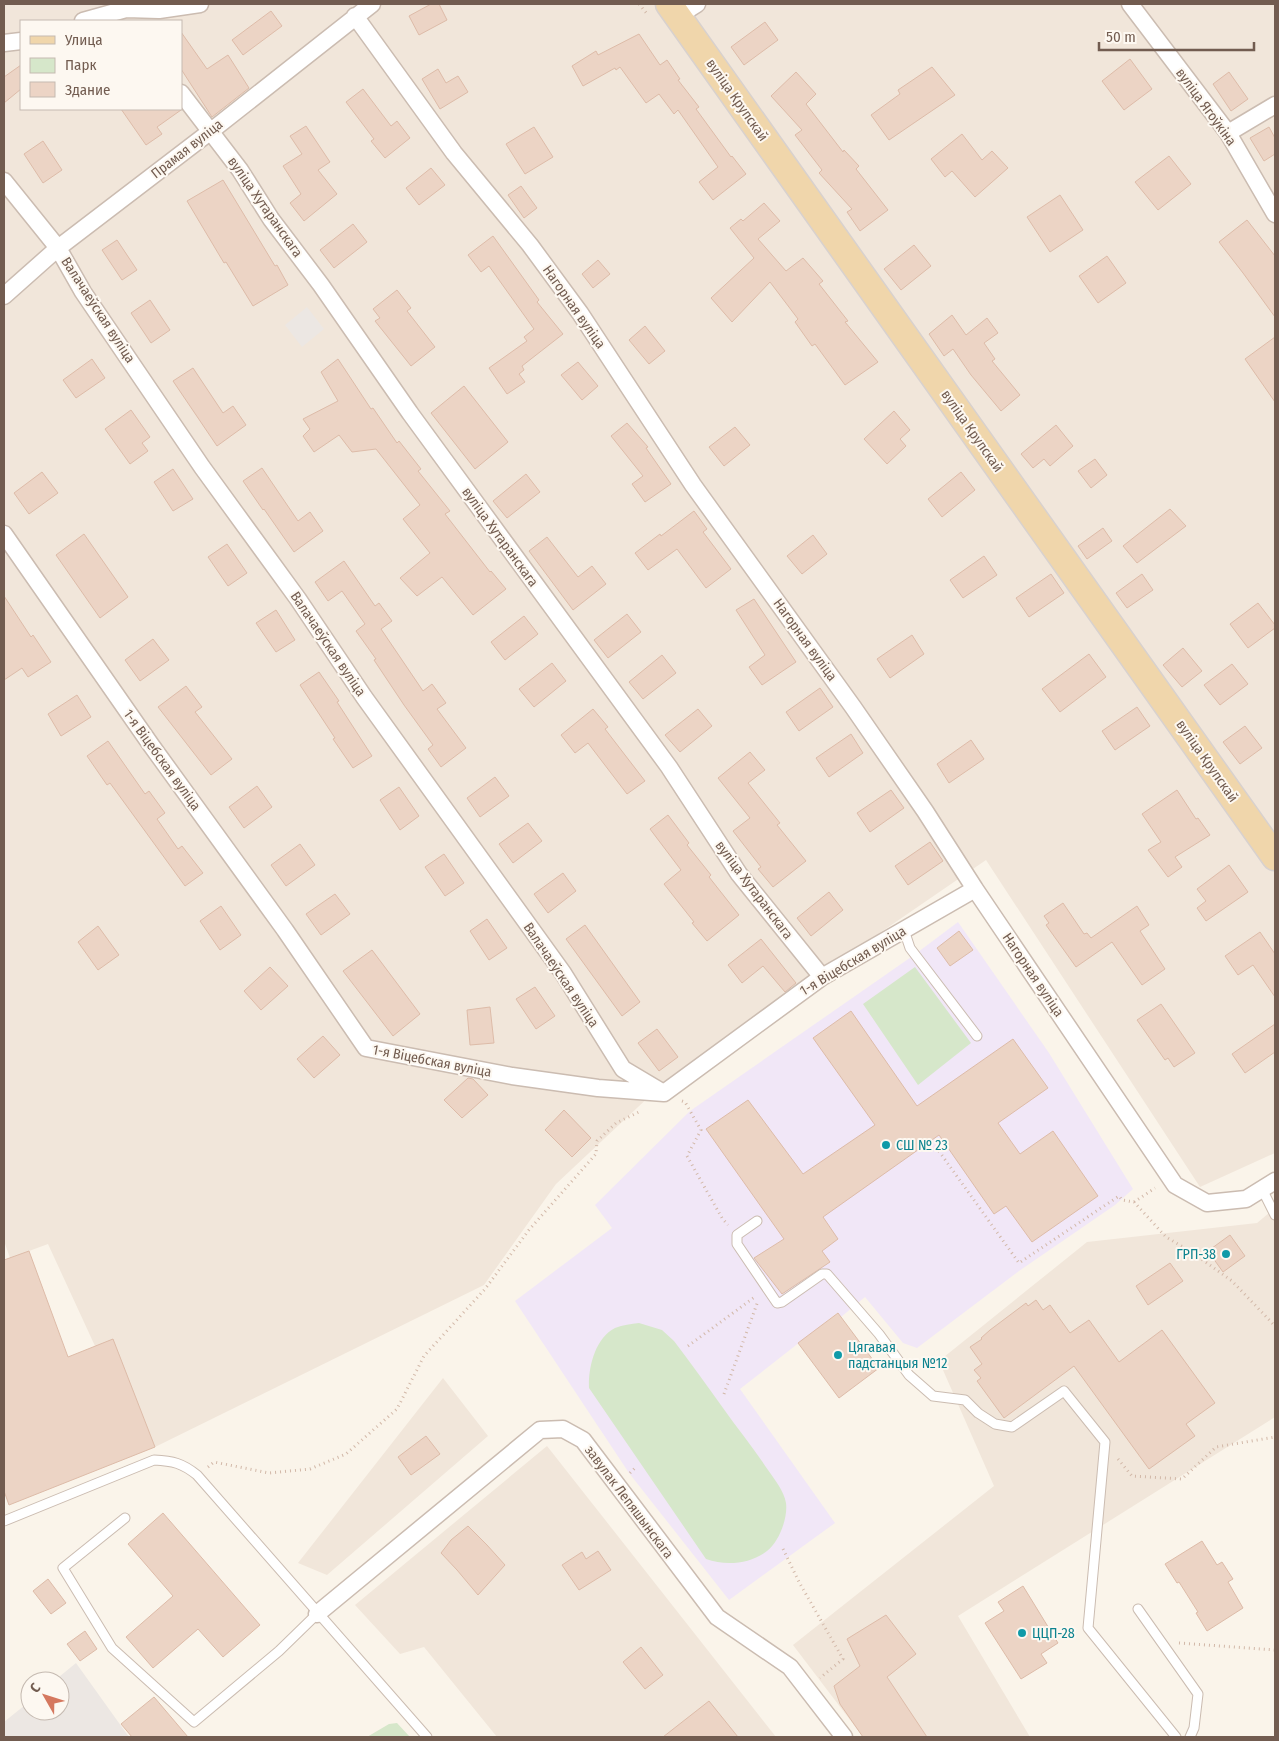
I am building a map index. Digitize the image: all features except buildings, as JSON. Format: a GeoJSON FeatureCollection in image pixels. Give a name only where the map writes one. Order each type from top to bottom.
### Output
{"type":"FeatureCollection","features":[{"type":"Feature","properties":{"kind":"main road","name":"вуліца Крупскай"},"geometry":{"type":"LineString","coordinates":[[681,8],[1275,857]]}},
{"type":"Feature","properties":{"kind":"street"},"geometry":{"type":"LineString","coordinates":[[87,20],[126,9],[159,10],[200,4]]}},
{"type":"Feature","properties":{"kind":"street","name":"Прамая вуліца"},"geometry":{"type":"LineString","coordinates":[[4,296],[58,248],[212,131],[372,4]]}},
{"type":"Feature","properties":{"kind":"street","name":"вуліца Ягоўкіна"},"geometry":{"type":"LineString","coordinates":[[1130,4],[1228,133],[1275,214]]}},
{"type":"Feature","properties":{"kind":"street","name":"Нагорная вуліца"},"geometry":{"type":"LineString","coordinates":[[355,16],[454,153],[530,245],[580,314],[693,485],[853,707],[925,811],[975,890],[1175,1185],[1207,1203],[1246,1200],[1269,1185]]}},
{"type":"Feature","properties":{"kind":"street"},"geometry":{"type":"LineString","coordinates":[[4,43],[20,41]]}},
{"type":"Feature","properties":{"kind":"street","name":"вуліца Хутаранскага"},"geometry":{"type":"LineString","coordinates":[[182,94],[212,131],[240,170],[271,219],[321,285],[410,413],[669,767],[739,874],[822,977]]}},
{"type":"Feature","properties":{"kind":"street"},"geometry":{"type":"LineString","coordinates":[[1228,133],[1275,104]]}},
{"type":"Feature","properties":{"kind":"street","name":"Валачаеўская вуліца"},"geometry":{"type":"LineString","coordinates":[[4,181],[58,248],[83,292],[202,467],[298,599],[364,697],[563,974],[623,1069],[664,1093]]}},
{"type":"Feature","properties":{"kind":"street","name":"1-я Віцебская вуліца"},"geometry":{"type":"LineString","coordinates":[[4,534],[151,745],[285,930],[366,1048],[512,1076],[598,1088],[664,1093],[822,977],[975,890]]}},
{"type":"Feature","properties":{"kind":"street","name":"завулак Лепяшынскага"},"geometry":{"type":"LineString","coordinates":[[317,1614],[540,1430],[563,1428],[583,1440],[716,1617],[790,1667],[844,1737]]}},
{"type":"Feature","properties":{"kind":"lane"},"geometry":{"type":"LineString","coordinates":[[904,930],[910,948],[977,1036]]}},
{"type":"Feature","properties":{"kind":"lane"},"geometry":{"type":"LineString","coordinates":[[1269,1185],[1275,1215]]}},
{"type":"Feature","properties":{"kind":"lane"},"geometry":{"type":"LineString","coordinates":[[757,1221],[737,1235],[737,1244],[777,1303],[782,1302],[822,1274],[827,1274],[879,1334],[909,1374],[933,1396],[965,1400],[978,1413],[995,1424],[1012,1427],[1064,1391],[1105,1442],[1088,1628],[1176,1737]]}},
{"type":"Feature","properties":{"kind":"lane"},"geometry":{"type":"LineString","coordinates":[[4,1521],[154,1460],[172,1461],[186,1466],[197,1475],[317,1614],[427,1737]]}},
{"type":"Feature","properties":{"kind":"lane"},"geometry":{"type":"LineString","coordinates":[[125,1518],[63,1568],[112,1648],[194,1722],[279,1651],[317,1614]]}},
{"type":"Feature","properties":{"kind":"lane"},"geometry":{"type":"LineString","coordinates":[[1138,1609],[1198,1694],[1194,1728],[1190,1737]]}},
{"type":"Feature","properties":{"kind":"path"},"geometry":{"type":"LineString","coordinates":[[197,1475],[214,1462],[269,1473],[310,1469],[346,1454],[397,1409],[424,1356],[485,1289],[529,1230],[596,1154],[598,1141],[616,1123],[639,1112],[664,1093],[685,1102],[701,1130],[687,1156],[722,1218],[737,1235]]}},
{"type":"Feature","properties":{"kind":"path"},"geometry":{"type":"LineString","coordinates":[[936,1147],[1019,1262],[1119,1196],[1122,1200],[1134,1202],[1166,1237],[1193,1253],[1232,1281],[1275,1326]]}},
{"type":"Feature","properties":{"kind":"path"},"geometry":{"type":"LineString","coordinates":[[1134,1202],[1170,1178]]}},
{"type":"Feature","properties":{"kind":"path"},"geometry":{"type":"LineString","coordinates":[[688,1346],[760,1293],[724,1394]]}},
{"type":"Feature","properties":{"kind":"path"},"geometry":{"type":"LineString","coordinates":[[1105,1442],[1132,1476],[1182,1479],[1216,1447],[1275,1437]]}},
{"type":"Feature","properties":{"kind":"path"},"geometry":{"type":"LineString","coordinates":[[783,1549],[799,1582],[843,1659],[806,1688]]}},
{"type":"Feature","properties":{"kind":"path"},"geometry":{"type":"LineString","coordinates":[[1161,1642],[1275,1650]]}},
{"type":"Feature","properties":{"kind":"shaded area"},"geometry":{"type":"Polygon","coordinates":[[[4,4],[1275,4],[1275,1153],[1200,1187],[986,860],[670,1077],[556,1184],[484,1285],[155,1447],[113,1340],[95,1346],[48,1244],[10,1258],[4,1241],[4,4]]]}},
{"type":"Feature","properties":{"kind":"shaded area"},"geometry":{"type":"Polygon","coordinates":[[[307,307],[324,329],[302,347],[285,325],[307,307]]]}},
{"type":"Feature","properties":{"kind":"shaded area"},"geometry":{"type":"Polygon","coordinates":[[[958,922],[1049,1053],[1133,1189],[1115,1205],[1019,1271],[917,1348],[903,1343],[865,1297],[841,1317],[837,1313],[740,1389],[835,1523],[729,1600],[629,1473],[515,1301],[612,1228],[595,1205],[690,1111],[914,955],[958,922]]]}},
{"type":"Feature","properties":{"kind":"shaded area"},"geometry":{"type":"Polygon","coordinates":[[[1275,1208],[1275,1417],[958,1616],[1030,1737],[863,1737],[793,1645],[994,1486],[939,1361],[1087,1242],[1257,1223],[1275,1208]]]}},
{"type":"Feature","properties":{"kind":"shaded area"},"geometry":{"type":"Polygon","coordinates":[[[443,1378],[488,1436],[327,1575],[298,1563],[443,1378]]]}},
{"type":"Feature","properties":{"kind":"shaded area"},"geometry":{"type":"Polygon","coordinates":[[[547,1446],[776,1737],[497,1737],[424,1647],[400,1654],[355,1605],[547,1446]]]}},
{"type":"Feature","properties":{"kind":"shaded area"},"geometry":{"type":"Polygon","coordinates":[[[76,1663],[129,1737],[4,1737],[4,1722],[20,1709],[20,1721],[70,1721],[70,1671],[66,1671],[76,1663]]]}},
{"type":"Feature","properties":{"kind":"green space"},"geometry":{"type":"Polygon","coordinates":[[[915,967],[971,1043],[918,1085],[863,1004],[915,967]]]}},
{"type":"Feature","properties":{"kind":"green space"},"geometry":{"type":"Polygon","coordinates":[[[639,1323],[662,1330],[674,1341],[757,1454],[781,1490],[786,1503],[786,1516],[779,1536],[767,1551],[753,1559],[722,1563],[706,1559],[589,1388],[594,1354],[602,1339],[615,1328],[639,1323]]]}},
{"type":"Feature","properties":{"kind":"green space"},"geometry":{"type":"Polygon","coordinates":[[[397,1723],[410,1737],[367,1737],[389,1724],[397,1723]]]}},
{"type":"Feature","properties":{"kind":"place","name":"СШ № 23"},"geometry":{"type":"Point","coordinates":[886,1145]}},
{"type":"Feature","properties":{"kind":"place","name":"ГРП-38"},"geometry":{"type":"Point","coordinates":[1226,1254]}},
{"type":"Feature","properties":{"kind":"place","name":"Цягавая падстанцыя №12"},"geometry":{"type":"Point","coordinates":[838,1355]}},
{"type":"Feature","properties":{"kind":"place","name":"ЦЦП-28"},"geometry":{"type":"Point","coordinates":[1022,1633]}}]}
